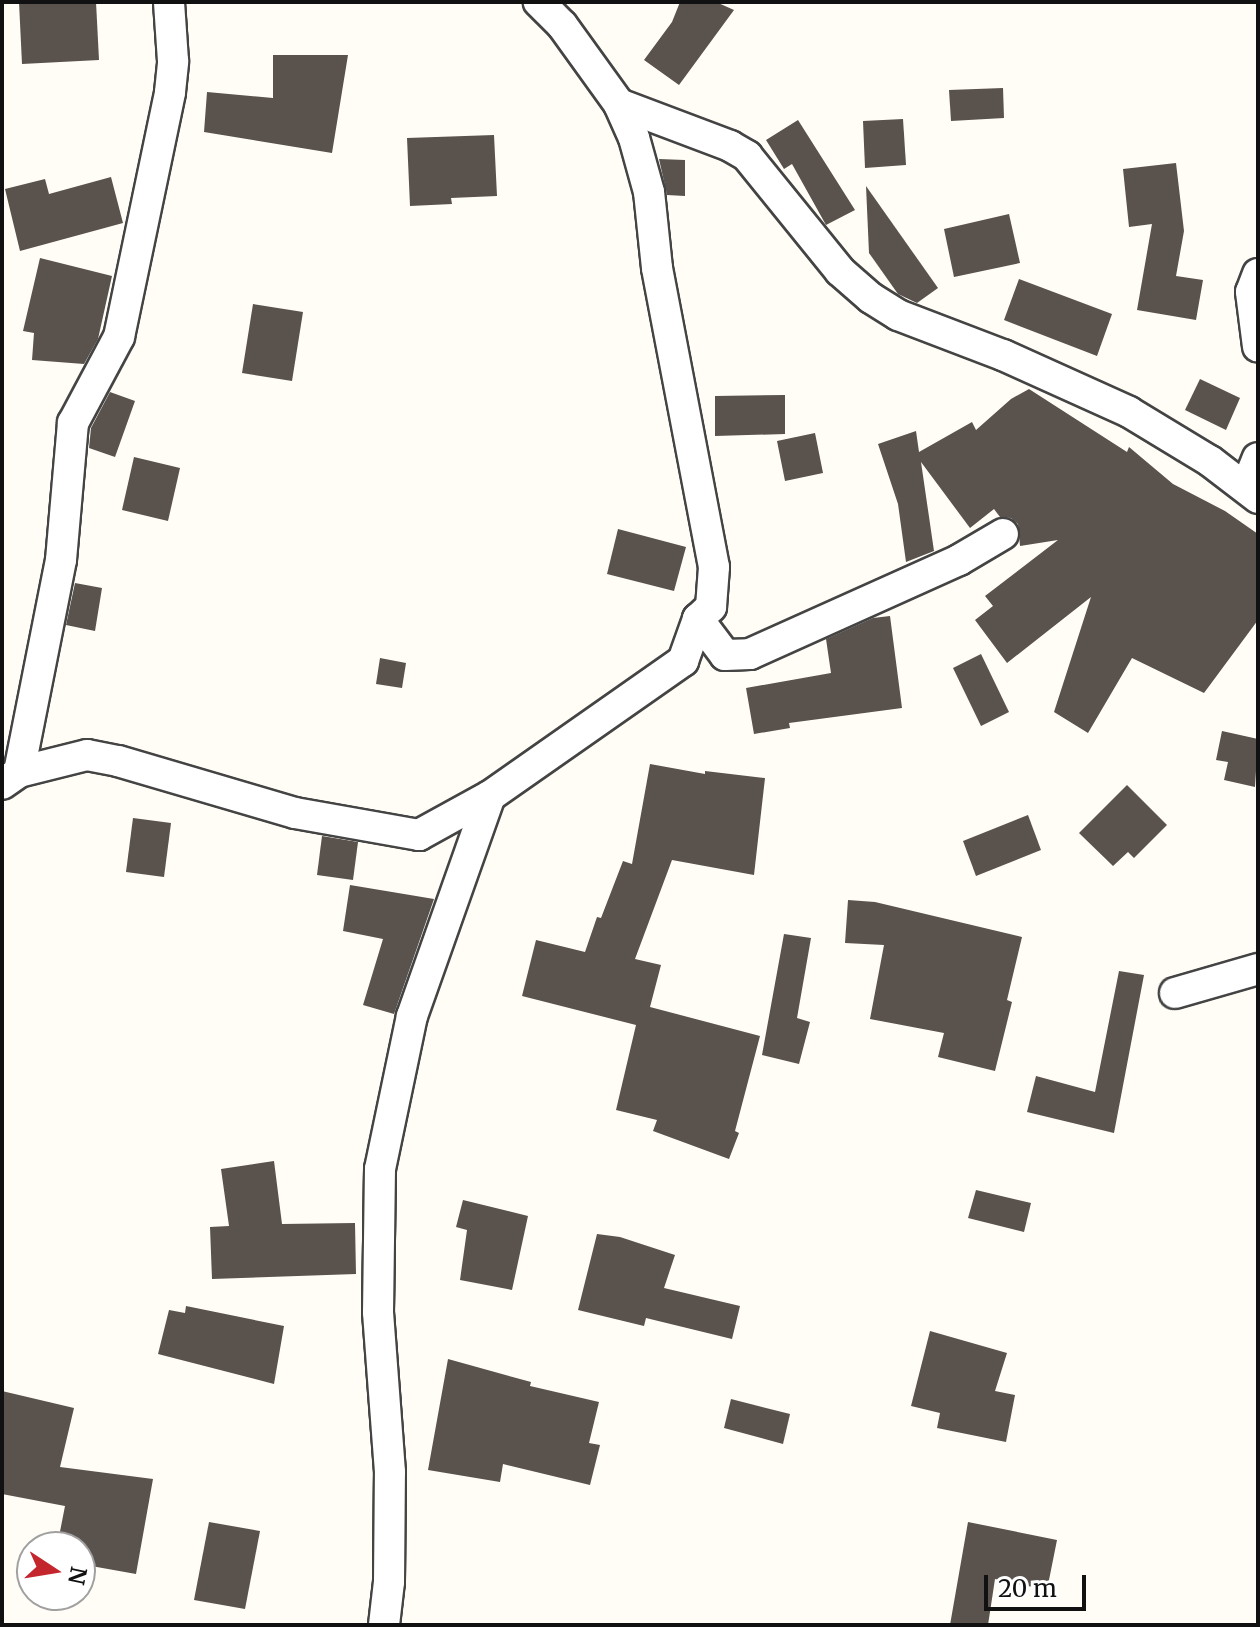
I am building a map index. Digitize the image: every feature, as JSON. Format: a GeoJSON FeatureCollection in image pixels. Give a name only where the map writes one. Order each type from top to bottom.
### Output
{"type":"FeatureCollection","features":[{"type":"Feature","properties":{"kind":"street"},"geometry":{"type":"LineString","coordinates":[[169,2],[173,61],[167,106],[119,337],[73,423],[61,560],[11,778],[87,755],[118,761],[295,813],[419,835],[490,796],[683,661],[698,619],[711,607],[714,567],[657,268],[649,192],[634,138],[619,104],[562,25],[539,2]]}},
{"type":"Feature","properties":{"kind":"street"},"geometry":{"type":"LineString","coordinates":[[619,104],[730,146],[747,156],[840,271],[898,315],[1003,355],[1129,412],[1252,493],[1258,458]]}},
{"type":"Feature","properties":{"kind":"street"},"geometry":{"type":"LineString","coordinates":[[1258,274],[1251,292],[1258,347]]}},
{"type":"Feature","properties":{"kind":"street"},"geometry":{"type":"LineString","coordinates":[[698,619],[725,655],[750,654],[959,560],[1003,534]]}},
{"type":"Feature","properties":{"kind":"street"},"geometry":{"type":"LineString","coordinates":[[384,1625],[389,1582],[390,1472],[378,1312],[380,1169],[412,1016],[490,796]]}},
{"type":"Feature","properties":{"kind":"street"},"geometry":{"type":"LineString","coordinates":[[1175,993],[1258,969]]}},
{"type":"Feature","properties":{"kind":"building"},"geometry":{"type":"Polygon","coordinates":[[[19,2],[96,2],[99,60],[22,64],[19,2]]]}},
{"type":"Feature","properties":{"kind":"building"},"geometry":{"type":"Polygon","coordinates":[[[680,2],[716,2],[734,10],[679,85],[644,60],[672,22],[680,2]]]}},
{"type":"Feature","properties":{"kind":"building"},"geometry":{"type":"Polygon","coordinates":[[[273,55],[348,55],[332,153],[204,132],[207,92],[273,98],[273,55]]]}},
{"type":"Feature","properties":{"kind":"building"},"geometry":{"type":"Polygon","coordinates":[[[1003,88],[1004,118],[951,121],[949,90],[1003,88]]]}},
{"type":"Feature","properties":{"kind":"building"},"geometry":{"type":"Polygon","coordinates":[[[903,119],[906,165],[865,168],[863,121],[903,119]]]}},
{"type":"Feature","properties":{"kind":"building"},"geometry":{"type":"Polygon","coordinates":[[[798,120],[855,210],[826,225],[792,164],[784,169],[766,140],[798,120]]]}},
{"type":"Feature","properties":{"kind":"building"},"geometry":{"type":"Polygon","coordinates":[[[494,135],[497,196],[451,198],[452,204],[410,206],[407,138],[494,135]]]}},
{"type":"Feature","properties":{"kind":"building"},"geometry":{"type":"Polygon","coordinates":[[[659,159],[685,160],[685,196],[667,195],[659,159]]]}},
{"type":"Feature","properties":{"kind":"building"},"geometry":{"type":"Polygon","coordinates":[[[1176,163],[1184,231],[1176,276],[1203,280],[1196,320],[1137,310],[1152,224],[1129,227],[1123,169],[1176,163]]]}},
{"type":"Feature","properties":{"kind":"building"},"geometry":{"type":"Polygon","coordinates":[[[111,177],[123,223],[20,251],[5,189],[45,179],[49,194],[111,177]]]}},
{"type":"Feature","properties":{"kind":"building"},"geometry":{"type":"Polygon","coordinates":[[[866,186],[938,288],[917,303],[898,294],[869,253],[866,186]]]}},
{"type":"Feature","properties":{"kind":"building"},"geometry":{"type":"Polygon","coordinates":[[[1009,214],[1020,263],[954,277],[944,229],[1009,214]]]}},
{"type":"Feature","properties":{"kind":"building"},"geometry":{"type":"Polygon","coordinates":[[[40,258],[112,276],[98,339],[84,364],[32,360],[34,333],[23,331],[40,258]]]}},
{"type":"Feature","properties":{"kind":"building"},"geometry":{"type":"Polygon","coordinates":[[[1019,279],[1112,314],[1097,356],[1004,320],[1019,279]]]}},
{"type":"Feature","properties":{"kind":"building"},"geometry":{"type":"Polygon","coordinates":[[[253,304],[303,312],[292,381],[242,373],[253,304]]]}},
{"type":"Feature","properties":{"kind":"building"},"geometry":{"type":"Polygon","coordinates":[[[1200,379],[1240,398],[1226,430],[1185,410],[1200,379]]]}},
{"type":"Feature","properties":{"kind":"building"},"geometry":{"type":"Polygon","coordinates":[[[1029,389],[1127,452],[1129,447],[1173,484],[1225,511],[1258,534],[1258,620],[1204,693],[1132,658],[1088,733],[1054,712],[1091,597],[1007,663],[975,620],[993,606],[985,596],[1058,540],[1020,546],[1018,524],[1011,518],[1000,517],[994,509],[970,528],[921,462],[934,551],[906,562],[898,504],[878,444],[916,431],[919,452],[972,422],[976,430],[1011,399],[1029,389]]]}},
{"type":"Feature","properties":{"kind":"building"},"geometry":{"type":"Polygon","coordinates":[[[110,392],[135,401],[115,457],[89,448],[91,428],[110,392]]]}},
{"type":"Feature","properties":{"kind":"building"},"geometry":{"type":"Polygon","coordinates":[[[785,395],[785,434],[715,436],[715,396],[785,395]]]}},
{"type":"Feature","properties":{"kind":"building"},"geometry":{"type":"Polygon","coordinates":[[[815,433],[823,473],[785,481],[777,441],[815,433]]]}},
{"type":"Feature","properties":{"kind":"building"},"geometry":{"type":"Polygon","coordinates":[[[134,457],[180,468],[168,521],[122,510],[134,457]]]}},
{"type":"Feature","properties":{"kind":"building"},"geometry":{"type":"Polygon","coordinates":[[[618,529],[686,547],[674,591],[607,574],[618,529]]]}},
{"type":"Feature","properties":{"kind":"building"},"geometry":{"type":"Polygon","coordinates":[[[75,583],[102,588],[95,631],[66,625],[75,583]]]}},
{"type":"Feature","properties":{"kind":"building"},"geometry":{"type":"Polygon","coordinates":[[[890,616],[902,708],[789,723],[790,728],[754,734],[746,688],[831,673],[826,639],[873,618],[890,616]]]}},
{"type":"Feature","properties":{"kind":"building"},"geometry":{"type":"Polygon","coordinates":[[[981,654],[1009,712],[981,726],[953,668],[981,654]]]}},
{"type":"Feature","properties":{"kind":"building"},"geometry":{"type":"Polygon","coordinates":[[[380,658],[406,663],[402,688],[376,684],[380,658]]]}},
{"type":"Feature","properties":{"kind":"building"},"geometry":{"type":"Polygon","coordinates":[[[1222,731],[1258,739],[1255,787],[1224,780],[1228,762],[1216,760],[1222,731]]]}},
{"type":"Feature","properties":{"kind":"building"},"geometry":{"type":"Polygon","coordinates":[[[650,764],[705,774],[705,771],[765,778],[754,875],[672,860],[635,959],[661,965],[650,1007],[760,1036],[735,1131],[739,1133],[729,1159],[653,1131],[657,1120],[616,1110],[636,1025],[522,996],[536,940],[585,952],[597,917],[601,918],[623,861],[632,864],[650,764]]]}},
{"type":"Feature","properties":{"kind":"building"},"geometry":{"type":"Polygon","coordinates":[[[1127,785],[1167,825],[1134,858],[1128,852],[1113,866],[1079,833],[1127,785]]]}},
{"type":"Feature","properties":{"kind":"building"},"geometry":{"type":"Polygon","coordinates":[[[1028,815],[1041,850],[976,876],[963,841],[1028,815]]]}},
{"type":"Feature","properties":{"kind":"building"},"geometry":{"type":"Polygon","coordinates":[[[133,818],[171,823],[164,877],[126,872],[133,818]]]}},
{"type":"Feature","properties":{"kind":"building"},"geometry":{"type":"Polygon","coordinates":[[[322,836],[358,842],[353,880],[317,875],[322,836]]]}},
{"type":"Feature","properties":{"kind":"building"},"geometry":{"type":"Polygon","coordinates":[[[350,885],[434,899],[394,1014],[363,1005],[383,939],[343,931],[350,885]]]}},
{"type":"Feature","properties":{"kind":"building"},"geometry":{"type":"Polygon","coordinates":[[[848,900],[875,902],[1022,937],[1007,1000],[1012,1002],[995,1071],[938,1057],[944,1033],[870,1019],[884,945],[845,943],[848,900]]]}},
{"type":"Feature","properties":{"kind":"building"},"geometry":{"type":"Polygon","coordinates":[[[784,934],[811,938],[797,1018],[810,1022],[799,1064],[762,1055],[784,934]]]}},
{"type":"Feature","properties":{"kind":"building"},"geometry":{"type":"Polygon","coordinates":[[[1119,971],[1144,975],[1114,1133],[1027,1112],[1036,1076],[1095,1092],[1119,971]]]}},
{"type":"Feature","properties":{"kind":"building"},"geometry":{"type":"Polygon","coordinates":[[[274,1161],[282,1224],[355,1223],[356,1274],[212,1279],[210,1227],[229,1226],[221,1169],[274,1161]]]}},
{"type":"Feature","properties":{"kind":"building"},"geometry":{"type":"Polygon","coordinates":[[[976,1190],[1031,1203],[1024,1232],[968,1218],[976,1190]]]}},
{"type":"Feature","properties":{"kind":"building"},"geometry":{"type":"Polygon","coordinates":[[[463,1200],[528,1216],[512,1290],[460,1280],[467,1230],[456,1227],[463,1200]]]}},
{"type":"Feature","properties":{"kind":"building"},"geometry":{"type":"Polygon","coordinates":[[[597,1234],[620,1237],[675,1255],[664,1288],[740,1306],[732,1339],[646,1318],[644,1326],[578,1310],[597,1234]]]}},
{"type":"Feature","properties":{"kind":"building"},"geometry":{"type":"Polygon","coordinates":[[[186,1306],[284,1326],[274,1384],[158,1354],[169,1310],[185,1313],[186,1306]]]}},
{"type":"Feature","properties":{"kind":"building"},"geometry":{"type":"Polygon","coordinates":[[[930,1331],[1007,1353],[995,1391],[1015,1395],[1006,1442],[937,1428],[940,1413],[911,1406],[930,1331]]]}},
{"type":"Feature","properties":{"kind":"building"},"geometry":{"type":"Polygon","coordinates":[[[448,1359],[531,1382],[530,1386],[599,1402],[589,1443],[600,1445],[590,1485],[503,1464],[500,1482],[428,1470],[448,1359]]]}},
{"type":"Feature","properties":{"kind":"building"},"geometry":{"type":"Polygon","coordinates":[[[2,1391],[74,1408],[60,1467],[153,1479],[136,1574],[96,1567],[96,1531],[60,1531],[65,1506],[2,1494],[2,1391]]]}},
{"type":"Feature","properties":{"kind":"building"},"geometry":{"type":"Polygon","coordinates":[[[731,1399],[790,1414],[783,1444],[724,1428],[731,1399]]]}},
{"type":"Feature","properties":{"kind":"building"},"geometry":{"type":"Polygon","coordinates":[[[209,1522],[260,1531],[245,1609],[194,1600],[209,1522]]]}},
{"type":"Feature","properties":{"kind":"building"},"geometry":{"type":"Polygon","coordinates":[[[968,1522],[1057,1540],[1047,1590],[995,1579],[988,1625],[950,1625],[968,1522]]]}}]}
